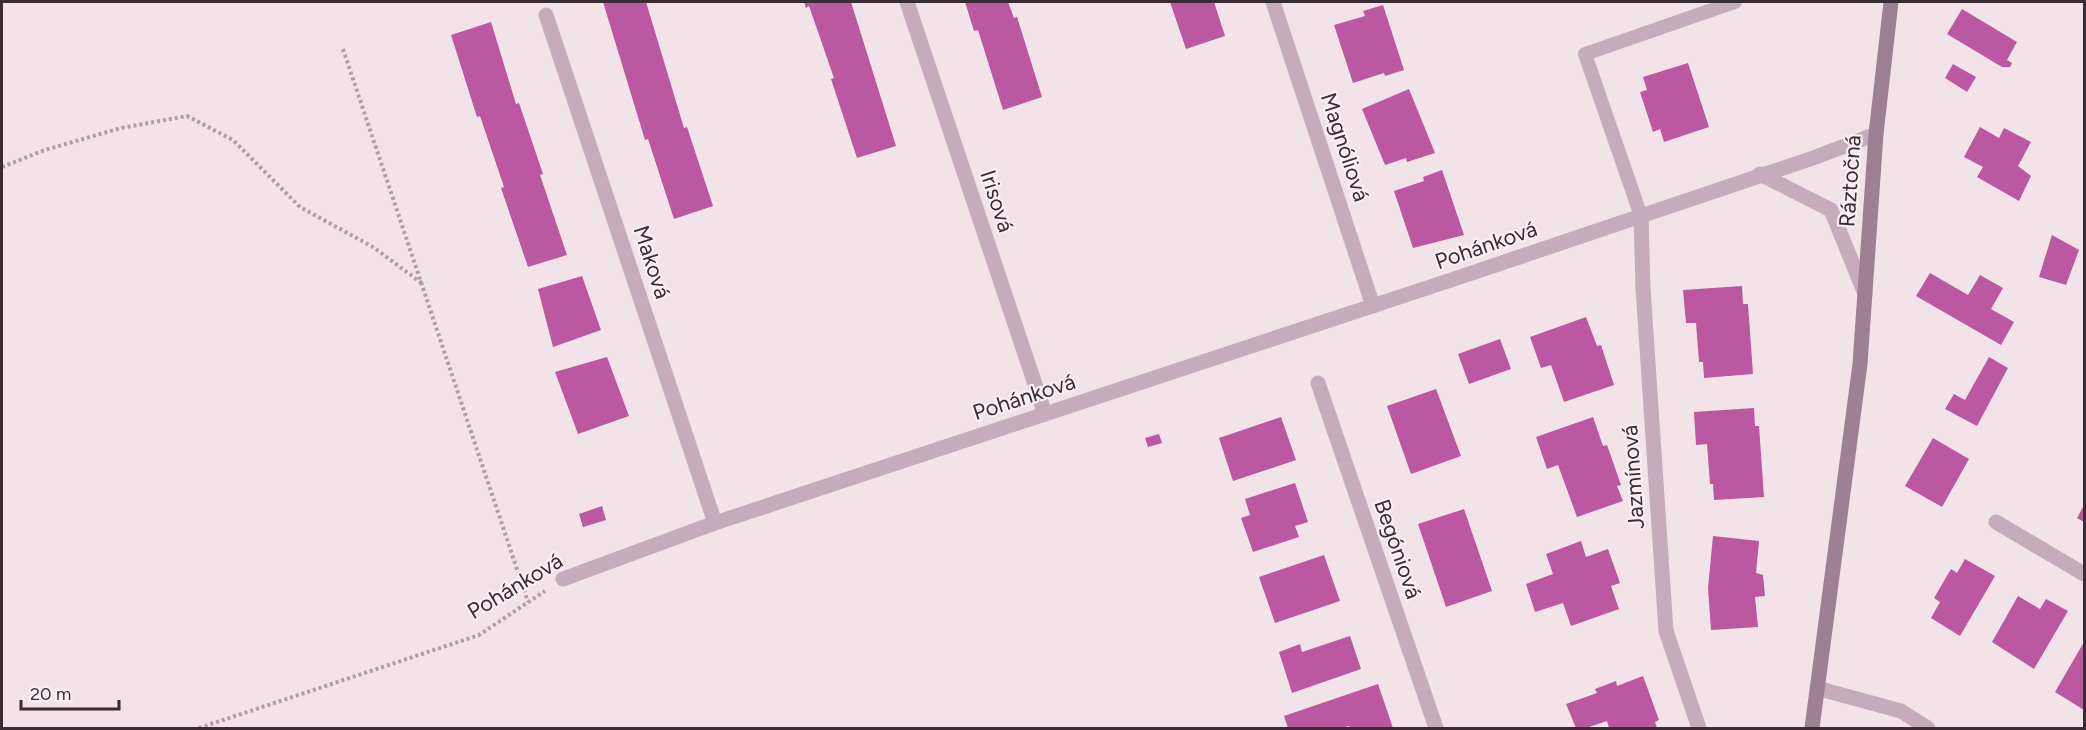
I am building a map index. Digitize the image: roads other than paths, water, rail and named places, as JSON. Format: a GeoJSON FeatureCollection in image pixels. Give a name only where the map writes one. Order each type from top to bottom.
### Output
{"type":"FeatureCollection","features":[{"type":"Feature","properties":{"kind":"main road","name":"Ráztočná"},"geometry":{"type":"LineString","coordinates":[[1812,729],[1820,689],[1860,364],[1876,134],[1891,2]]}},
{"type":"Feature","properties":{"kind":"street","name":"Irisová"},"geometry":{"type":"LineString","coordinates":[[907,2],[1045,414]]}},
{"type":"Feature","properties":{"kind":"street","name":"Magnóliová"},"geometry":{"type":"LineString","coordinates":[[1273,2],[1374,306]]}},
{"type":"Feature","properties":{"kind":"street","name":"Maková"},"geometry":{"type":"LineString","coordinates":[[546,15],[715,523]]}},
{"type":"Feature","properties":{"kind":"street","name":"Pohánková"},"geometry":{"type":"LineString","coordinates":[[563,579],[715,523],[1374,306],[1816,157],[1876,134]]}},
{"type":"Feature","properties":{"kind":"street"},"geometry":{"type":"LineString","coordinates":[[1760,174],[1831,210],[1865,294]]}},
{"type":"Feature","properties":{"kind":"street","name":"Jazmínová"},"geometry":{"type":"LineString","coordinates":[[1641,216],[1643,288],[1666,631],[1699,729]]}},
{"type":"Feature","properties":{"kind":"street","name":"Begóniová"},"geometry":{"type":"LineString","coordinates":[[1318,383],[1436,729]]}},
{"type":"Feature","properties":{"kind":"street"},"geometry":{"type":"LineString","coordinates":[[1996,522],[2085,574]]}},
{"type":"Feature","properties":{"kind":"street"},"geometry":{"type":"LineString","coordinates":[[1820,689],[1901,711],[1928,729]]}},
{"type":"Feature","properties":{"kind":"lane"},"geometry":{"type":"LineString","coordinates":[[1641,216],[1585,54],[1735,2]]}}]}
